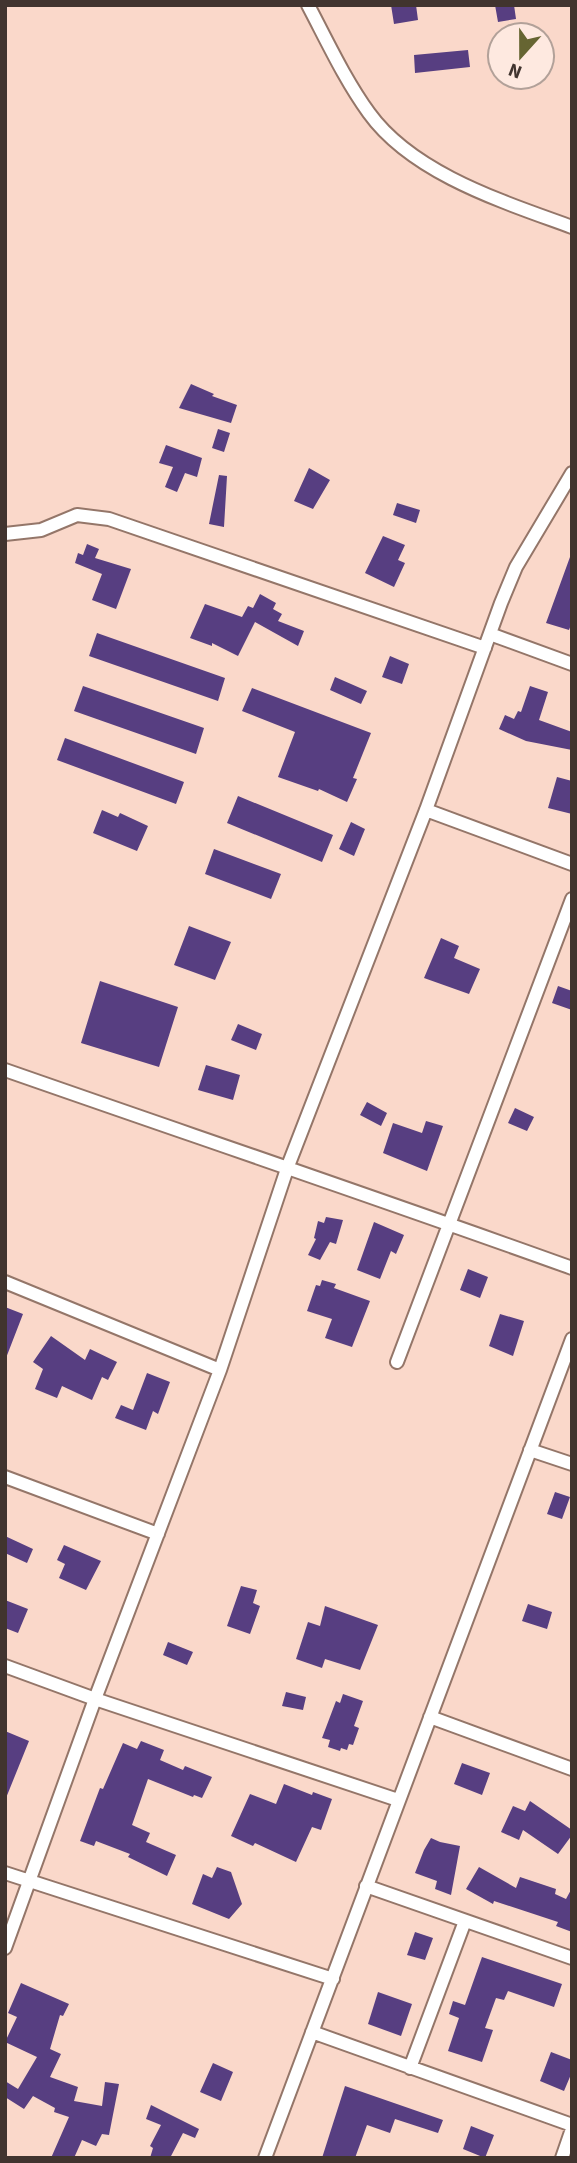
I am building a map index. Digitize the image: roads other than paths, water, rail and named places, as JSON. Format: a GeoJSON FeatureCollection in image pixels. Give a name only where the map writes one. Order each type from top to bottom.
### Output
{"type":"FeatureCollection","features":[{"type":"Feature","properties":{"kind":"street"},"geometry":{"type":"LineString","coordinates":[[308,5],[370,115],[407,151],[460,183],[572,227]]}},
{"type":"Feature","properties":{"kind":"street"},"geometry":{"type":"LineString","coordinates":[[5,1948],[95,1699],[220,1370],[288,1167],[516,568],[572,473]]}},
{"type":"Feature","properties":{"kind":"street"},"geometry":{"type":"LineString","coordinates":[[5,534],[41,530],[77,515],[109,519],[485,649]]}},
{"type":"Feature","properties":{"kind":"street"},"geometry":{"type":"LineString","coordinates":[[491,634],[572,664]]}},
{"type":"Feature","properties":{"kind":"street"},"geometry":{"type":"LineString","coordinates":[[426,810],[572,864]]}},
{"type":"Feature","properties":{"kind":"street"},"geometry":{"type":"LineString","coordinates":[[397,1362],[572,899]]}},
{"type":"Feature","properties":{"kind":"street"},"geometry":{"type":"LineString","coordinates":[[5,1070],[572,1268]]}},
{"type":"Feature","properties":{"kind":"street"},"geometry":{"type":"LineString","coordinates":[[5,1282],[220,1370]]}},
{"type":"Feature","properties":{"kind":"street"},"geometry":{"type":"LineString","coordinates":[[265,2158],[572,1339]]}},
{"type":"Feature","properties":{"kind":"street"},"geometry":{"type":"LineString","coordinates":[[530,1450],[572,1464]]}},
{"type":"Feature","properties":{"kind":"street"},"geometry":{"type":"LineString","coordinates":[[5,1477],[158,1534]]}},
{"type":"Feature","properties":{"kind":"street"},"geometry":{"type":"LineString","coordinates":[[5,1666],[95,1699],[398,1800]]}},
{"type":"Feature","properties":{"kind":"street"},"geometry":{"type":"LineString","coordinates":[[430,1717],[572,1769]]}},
{"type":"Feature","properties":{"kind":"street"},"geometry":{"type":"LineString","coordinates":[[5,1873],[333,1979]]}},
{"type":"Feature","properties":{"kind":"street"},"geometry":{"type":"LineString","coordinates":[[366,1886],[572,1958]]}},
{"type":"Feature","properties":{"kind":"street"},"geometry":{"type":"LineString","coordinates":[[410,2068],[465,1921]]}},
{"type":"Feature","properties":{"kind":"street"},"geometry":{"type":"LineString","coordinates":[[313,2032],[572,2127],[562,2158]]}}]}
